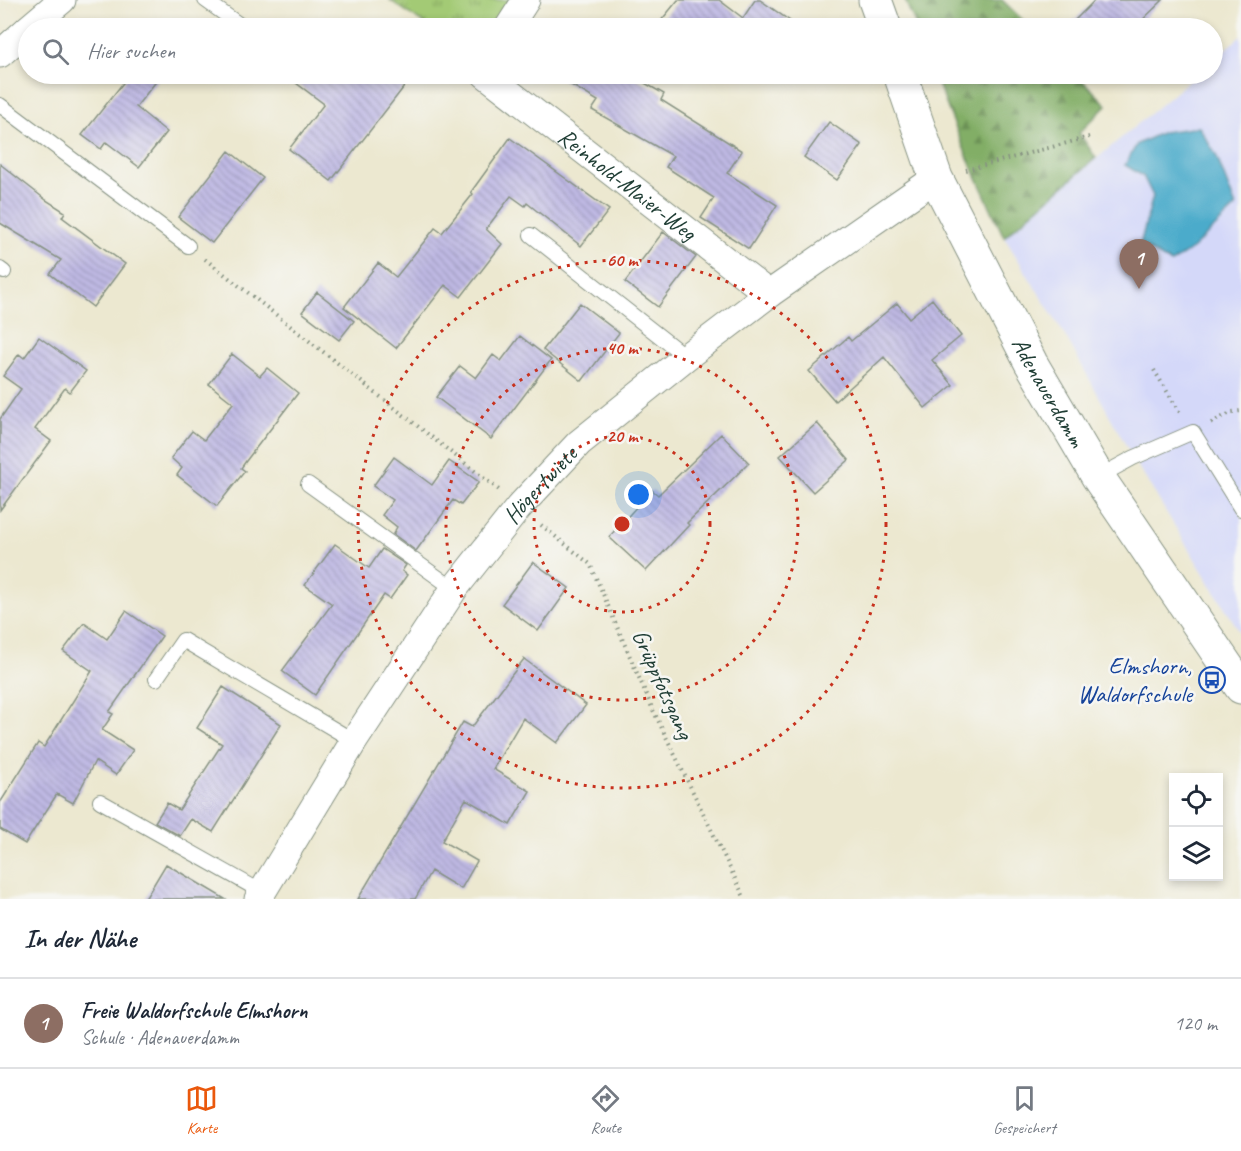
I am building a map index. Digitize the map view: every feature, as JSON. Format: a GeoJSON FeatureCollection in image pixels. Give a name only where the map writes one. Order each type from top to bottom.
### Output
{"type":"FeatureCollection","features":[{"type":"Feature","properties":{"kind":"street"},"geometry":{"type":"LineString","coordinates":[[42,18],[62,0]]}},
{"type":"Feature","properties":{"kind":"street"},"geometry":{"type":"LineString","coordinates":[[514,18],[526,0]]}},
{"type":"Feature","properties":{"kind":"street"},"geometry":{"type":"LineString","coordinates":[[875,0],[881,18]]}},
{"type":"Feature","properties":{"kind":"street"},"geometry":{"type":"LineString","coordinates":[[0,54],[18,38]]}},
{"type":"Feature","properties":{"kind":"street","name":"Reinhold-Maier-Weg"},"geometry":{"type":"LineString","coordinates":[[498,84],[769,294]]}},
{"type":"Feature","properties":{"kind":"street","name":"Adenauerdamm"},"geometry":{"type":"LineString","coordinates":[[903,84],[936,178],[1031,363],[1098,477],[1241,687]]}},
{"type":"Feature","properties":{"kind":"street","name":"Högertwiete"},"geometry":{"type":"LineString","coordinates":[[260,895],[354,741],[454,589],[519,507],[579,443],[769,294],[936,178]]}},
{"type":"Feature","properties":{"kind":"lane"},"geometry":{"type":"LineString","coordinates":[[205,0],[230,18]]}},
{"type":"Feature","properties":{"kind":"lane"},"geometry":{"type":"LineString","coordinates":[[0,105],[188,246]]}},
{"type":"Feature","properties":{"kind":"lane"},"geometry":{"type":"LineString","coordinates":[[531,235],[686,357]]}},
{"type":"Feature","properties":{"kind":"lane"},"geometry":{"type":"LineString","coordinates":[[1098,477],[1133,458],[1193,432],[1241,509]]}},
{"type":"Feature","properties":{"kind":"lane"},"geometry":{"type":"LineString","coordinates":[[308,484],[454,589]]}},
{"type":"Feature","properties":{"kind":"lane"},"geometry":{"type":"LineString","coordinates":[[156,679],[183,640],[354,741]]}},
{"type":"Feature","properties":{"kind":"lane"},"geometry":{"type":"LineString","coordinates":[[100,801],[260,895]]}},
{"type":"Feature","properties":{"kind":"path"},"geometry":{"type":"LineString","coordinates":[[936,178],[1093,136]]}},
{"type":"Feature","properties":{"kind":"path","name":"Grüppfotsgang"},"geometry":{"type":"LineString","coordinates":[[188,246],[487,479],[590,564],[653,710],[745,899]]}},
{"type":"Feature","properties":{"kind":"path"},"geometry":{"type":"LineString","coordinates":[[1154,370],[1193,432],[1232,412],[1241,411]]}},
{"type":"Feature","properties":{"kind":"shaded area"},"geometry":{"type":"Polygon","coordinates":[[[1241,36],[1241,634],[1133,458],[1069,342],[1004,237],[1185,84],[1223,84],[1223,51],[1241,36]]]}},
{"type":"Feature","properties":{"kind":"green space"},"geometry":{"type":"Polygon","coordinates":[[[390,0],[512,0],[499,18],[416,18],[390,0]]]}},
{"type":"Feature","properties":{"kind":"green space"},"geometry":{"type":"Polygon","coordinates":[[[905,0],[1002,0],[1021,18],[913,18],[905,0]]]}},
{"type":"Feature","properties":{"kind":"green space"},"geometry":{"type":"Polygon","coordinates":[[[938,84],[1086,84],[1107,105],[1079,133],[1096,158],[1004,237],[967,156],[938,84]]]}},
{"type":"Feature","properties":{"kind":"water"},"geometry":{"type":"Polygon","coordinates":[[[1199,127],[1216,155],[1236,207],[1193,248],[1171,263],[1140,245],[1153,196],[1143,176],[1125,165],[1137,144],[1163,132],[1199,127]]]}},
{"type":"Feature","properties":{"kind":"building"},"geometry":{"type":"Polygon","coordinates":[[[678,0],[719,0],[743,18],[663,18],[678,0]]]}},
{"type":"Feature","properties":{"kind":"building"},"geometry":{"type":"Polygon","coordinates":[[[755,0],[760,0],[786,18],[743,18],[755,0]]]}},
{"type":"Feature","properties":{"kind":"building"},"geometry":{"type":"Polygon","coordinates":[[[1095,0],[1163,0],[1144,18],[1077,18],[1095,0]]]}},
{"type":"Feature","properties":{"kind":"building"},"geometry":{"type":"Polygon","coordinates":[[[122,84],[154,84],[136,107],[167,132],[139,167],[106,142],[101,149],[82,135],[122,84]]]}},
{"type":"Feature","properties":{"kind":"building"},"geometry":{"type":"Polygon","coordinates":[[[297,84],[406,84],[331,181],[289,149],[324,104],[297,84]]]}},
{"type":"Feature","properties":{"kind":"building"},"geometry":{"type":"Polygon","coordinates":[[[570,84],[646,84],[664,94],[661,100],[742,151],[727,173],[777,205],[749,249],[701,218],[714,198],[666,167],[673,156],[592,110],[598,101],[570,84]]]}},
{"type":"Feature","properties":{"kind":"building"},"geometry":{"type":"Polygon","coordinates":[[[829,122],[862,145],[837,180],[804,157],[829,122]]]}},
{"type":"Feature","properties":{"kind":"building"},"geometry":{"type":"Polygon","coordinates":[[[510,138],[609,210],[581,246],[527,203],[525,206],[511,196],[486,229],[502,244],[461,297],[445,285],[396,348],[344,307],[378,263],[396,277],[435,228],[442,233],[473,194],[471,192],[510,138]]]}},
{"type":"Feature","properties":{"kind":"building"},"geometry":{"type":"Polygon","coordinates":[[[229,151],[263,178],[212,243],[178,217],[229,151]]]}},
{"type":"Feature","properties":{"kind":"building"},"geometry":{"type":"Polygon","coordinates":[[[0,164],[65,212],[62,217],[125,264],[93,307],[50,274],[61,260],[0,223],[0,164]]]}},
{"type":"Feature","properties":{"kind":"building"},"geometry":{"type":"Polygon","coordinates":[[[663,232],[696,257],[658,307],[625,282],[663,232]]]}},
{"type":"Feature","properties":{"kind":"building"},"geometry":{"type":"Polygon","coordinates":[[[317,292],[354,321],[339,340],[302,312],[317,292]]]}},
{"type":"Feature","properties":{"kind":"building"},"geometry":{"type":"Polygon","coordinates":[[[932,299],[961,336],[932,360],[953,385],[925,408],[884,357],[835,401],[809,371],[848,337],[851,341],[897,303],[909,318],[932,299]]]}},
{"type":"Feature","properties":{"kind":"building"},"geometry":{"type":"Polygon","coordinates":[[[580,303],[619,333],[582,381],[543,350],[580,303]]]}},
{"type":"Feature","properties":{"kind":"building"},"geometry":{"type":"Polygon","coordinates":[[[520,336],[551,360],[491,439],[436,397],[460,366],[476,378],[493,355],[501,361],[520,336]]]}},
{"type":"Feature","properties":{"kind":"building"},"geometry":{"type":"Polygon","coordinates":[[[39,337],[86,371],[70,392],[65,388],[35,429],[51,441],[0,510],[0,419],[21,389],[3,376],[19,354],[24,358],[39,337]]]}},
{"type":"Feature","properties":{"kind":"building"},"geometry":{"type":"Polygon","coordinates":[[[232,354],[260,376],[267,368],[298,393],[246,461],[241,468],[245,471],[217,506],[177,475],[182,468],[171,458],[192,431],[204,440],[233,403],[209,384],[232,354]]]}},
{"type":"Feature","properties":{"kind":"building"},"geometry":{"type":"Polygon","coordinates":[[[817,423],[849,460],[813,492],[780,456],[817,423]]]}},
{"type":"Feature","properties":{"kind":"building"},"geometry":{"type":"Polygon","coordinates":[[[721,434],[749,463],[687,523],[689,525],[646,571],[609,537],[652,490],[658,495],[721,434]]]}},
{"type":"Feature","properties":{"kind":"building"},"geometry":{"type":"Polygon","coordinates":[[[394,457],[432,485],[449,461],[479,482],[461,505],[453,500],[416,551],[393,534],[397,527],[382,515],[393,500],[373,486],[394,457]]]}},
{"type":"Feature","properties":{"kind":"building"},"geometry":{"type":"Polygon","coordinates":[[[335,544],[369,568],[382,549],[406,565],[402,571],[407,575],[390,599],[384,595],[315,695],[282,671],[332,604],[305,585],[335,544]]]}},
{"type":"Feature","properties":{"kind":"building"},"geometry":{"type":"Polygon","coordinates":[[[533,562],[569,588],[538,631],[502,604],[533,562]]]}},
{"type":"Feature","properties":{"kind":"building"},"geometry":{"type":"Polygon","coordinates":[[[126,611],[162,636],[109,712],[113,714],[102,730],[133,750],[116,775],[95,761],[73,803],[57,794],[25,844],[0,829],[0,803],[38,743],[44,747],[92,671],[63,651],[84,623],[107,639],[126,611]]]}},
{"type":"Feature","properties":{"kind":"building"},"geometry":{"type":"Polygon","coordinates":[[[524,659],[586,705],[557,743],[523,718],[493,769],[530,791],[510,825],[466,799],[442,841],[477,861],[461,889],[431,871],[415,899],[358,899],[463,722],[472,727],[524,659]]]}},
{"type":"Feature","properties":{"kind":"building"},"geometry":{"type":"Polygon","coordinates":[[[223,687],[281,724],[213,832],[191,819],[180,836],[155,822],[167,803],[179,810],[222,744],[197,728],[223,687]]]}},
{"type":"Feature","properties":{"kind":"building"},"geometry":{"type":"Polygon","coordinates":[[[166,864],[225,899],[145,899],[166,864]]]}},
{"type":"Feature","properties":{"kind":"place","name":"Freie Waldorfschule Elmshorn"},"geometry":{"type":"Point","coordinates":[1139,289]}},
{"type":"Feature","properties":{"kind":"place","name":"Elmshorn, Waldorfschule"},"geometry":{"type":"Point","coordinates":[1212,680]}}]}
